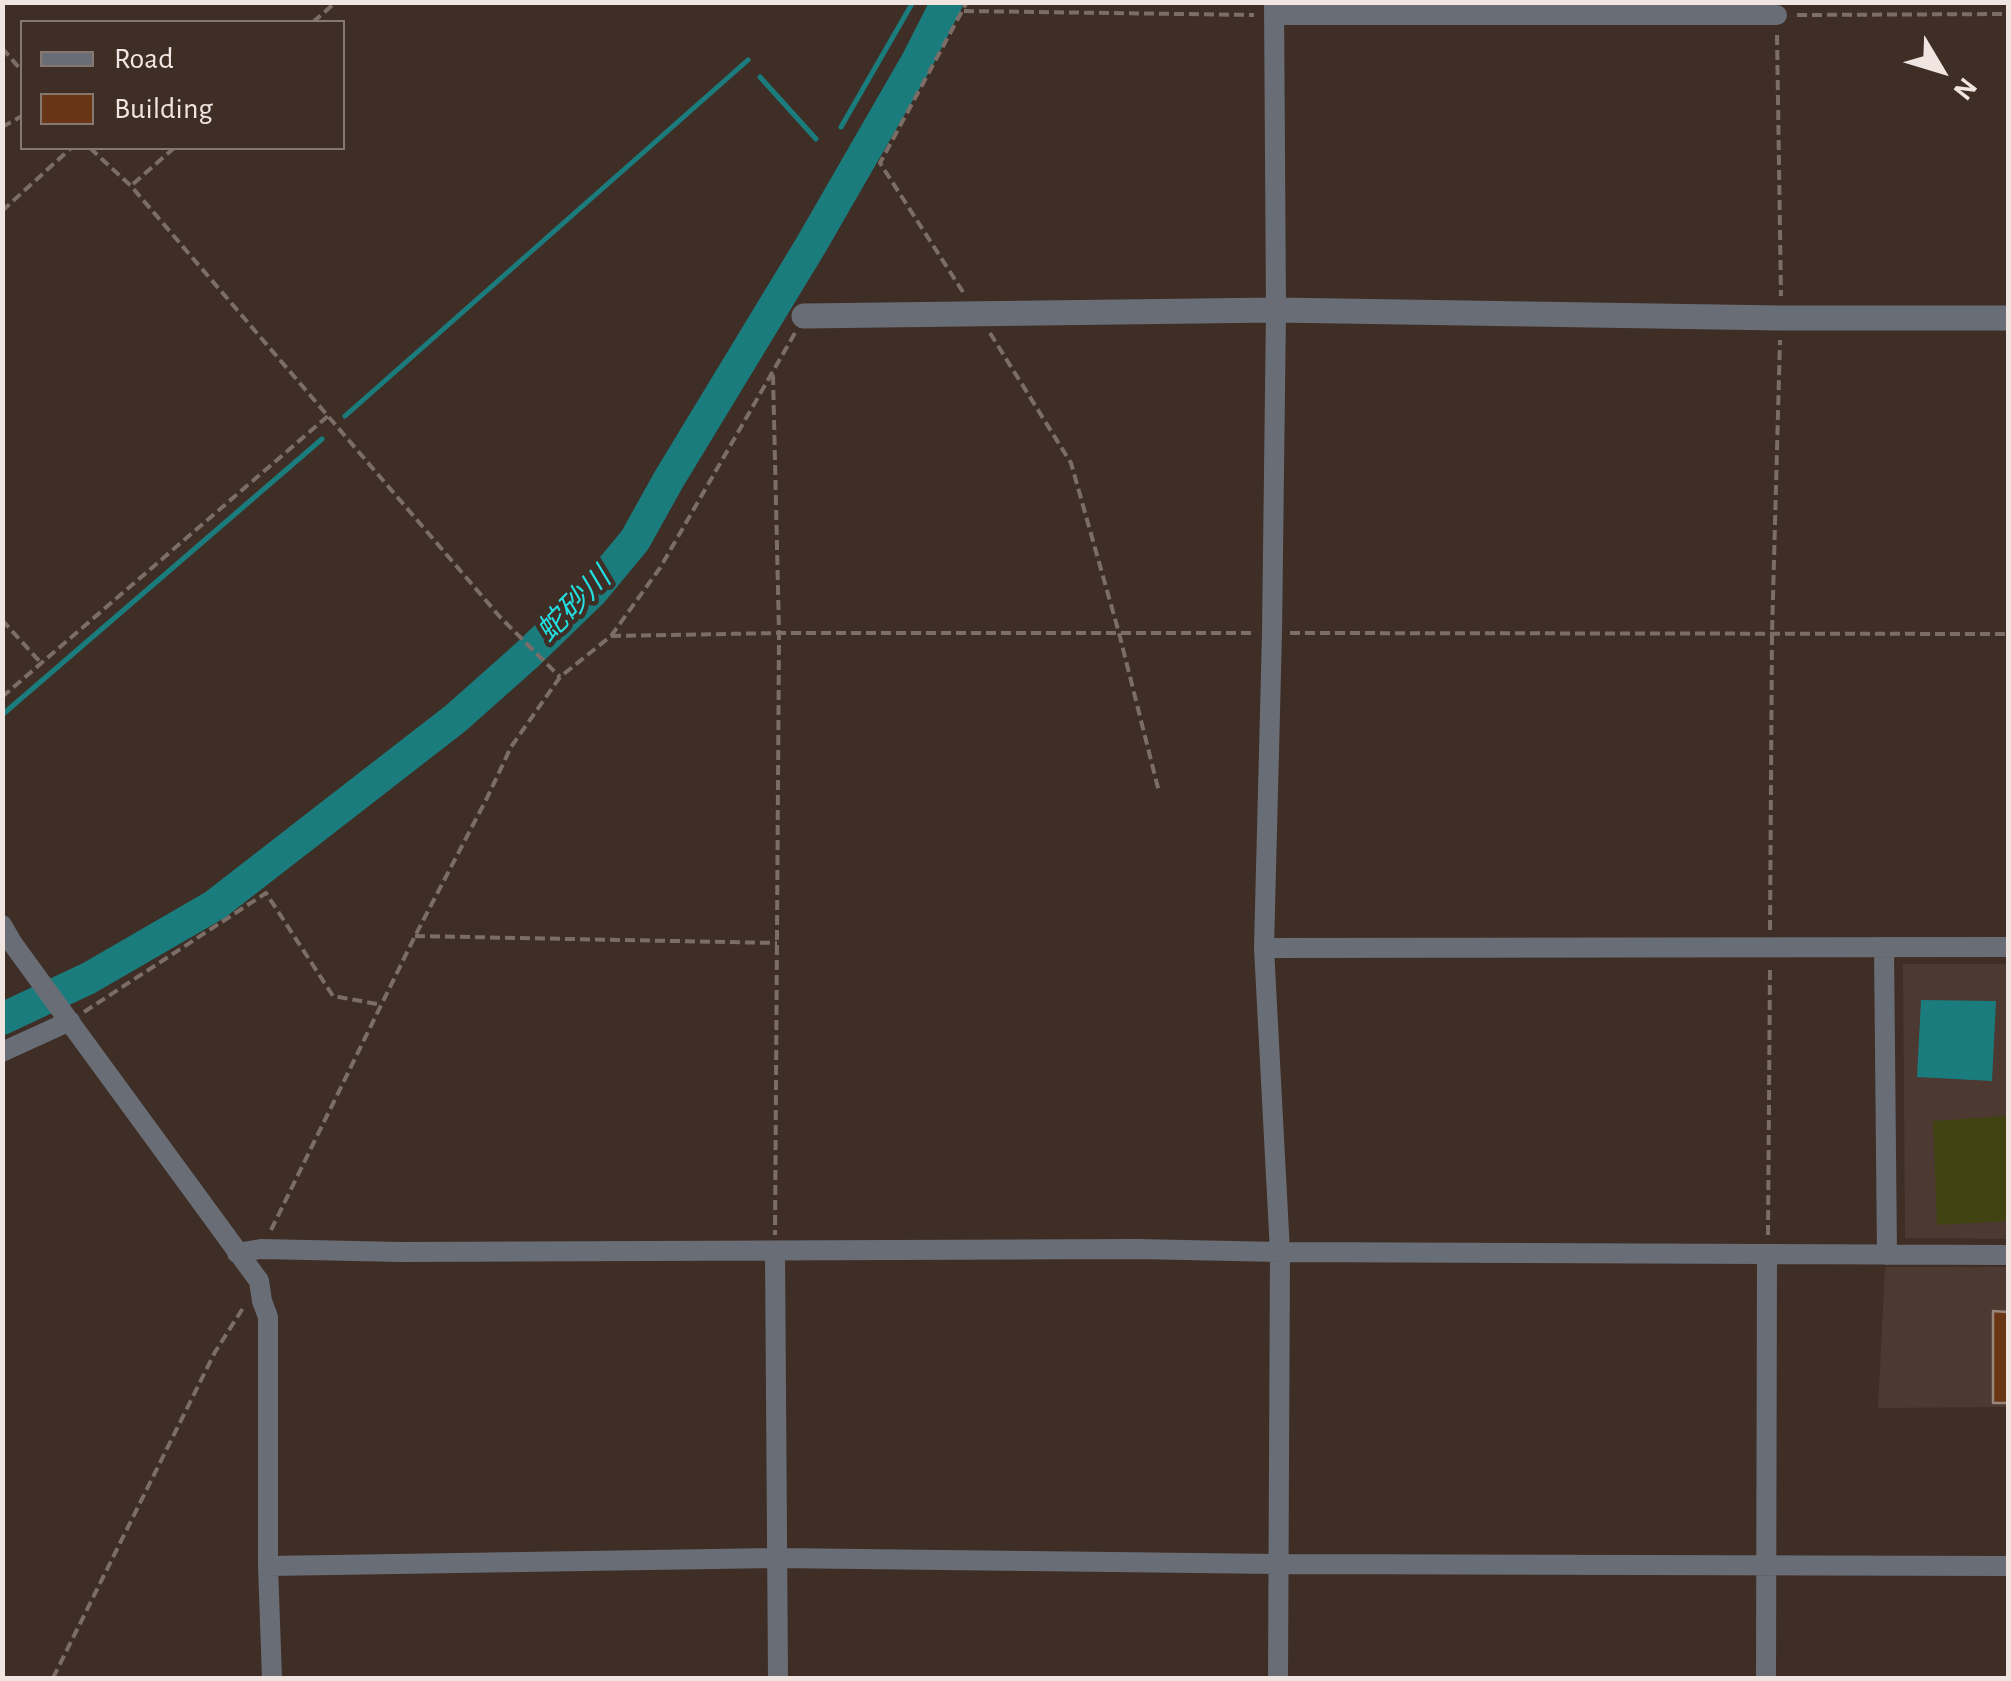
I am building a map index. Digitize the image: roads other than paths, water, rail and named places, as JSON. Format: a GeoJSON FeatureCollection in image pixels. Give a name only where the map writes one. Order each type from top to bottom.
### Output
{"type":"FeatureCollection","features":[{"type":"Feature","properties":{"kind":"street"},"geometry":{"type":"LineString","coordinates":[[1278,1678],[1280,1252],[1264,948],[1276,310],[1274,9],[1777,15]]}},
{"type":"Feature","properties":{"kind":"street"},"geometry":{"type":"LineString","coordinates":[[804,316],[1276,310],[2008,318]]}},
{"type":"Feature","properties":{"kind":"street"},"geometry":{"type":"LineString","coordinates":[[2,925],[260,1281],[268,1316],[272,1678]]}},
{"type":"Feature","properties":{"kind":"street"},"geometry":{"type":"LineString","coordinates":[[1884,947],[1887,1255]]}},
{"type":"Feature","properties":{"kind":"street"},"geometry":{"type":"LineString","coordinates":[[1264,948],[2008,947]]}},
{"type":"Feature","properties":{"kind":"street"},"geometry":{"type":"LineString","coordinates":[[2,1052],[74,1027]]}},
{"type":"Feature","properties":{"kind":"street"},"geometry":{"type":"LineString","coordinates":[[237,1253],[1138,1248],[2008,1255]]}},
{"type":"Feature","properties":{"kind":"street"},"geometry":{"type":"LineString","coordinates":[[775,1251],[778,1678]]}},
{"type":"Feature","properties":{"kind":"street"},"geometry":{"type":"LineString","coordinates":[[1766,1678],[1768,1255]]}},
{"type":"Feature","properties":{"kind":"street"},"geometry":{"type":"LineString","coordinates":[[268,1566],[776,1558],[2008,1566]]}},
{"type":"Feature","properties":{"kind":"water"},"geometry":{"type":"Polygon","coordinates":[[[1921,1000],[1996,1001],[1992,1081],[1917,1077],[1921,1000]]]}},
{"type":"Feature","properties":{"kind":"waterway"},"geometry":{"type":"LineString","coordinates":[[841,127],[913,2]]}},
{"type":"Feature","properties":{"kind":"waterway","name":"蛇砂川"},"geometry":{"type":"LineString","coordinates":[[2,1019],[89,978],[215,905],[456,718],[592,592],[635,540],[811,245],[947,2]]}},
{"type":"Feature","properties":{"kind":"waterway"},"geometry":{"type":"LineString","coordinates":[[345,416],[748,60]]}},
{"type":"Feature","properties":{"kind":"waterway"},"geometry":{"type":"LineString","coordinates":[[760,77],[816,139]]}},
{"type":"Feature","properties":{"kind":"waterway"},"geometry":{"type":"LineString","coordinates":[[2,715],[322,439]]}}]}
